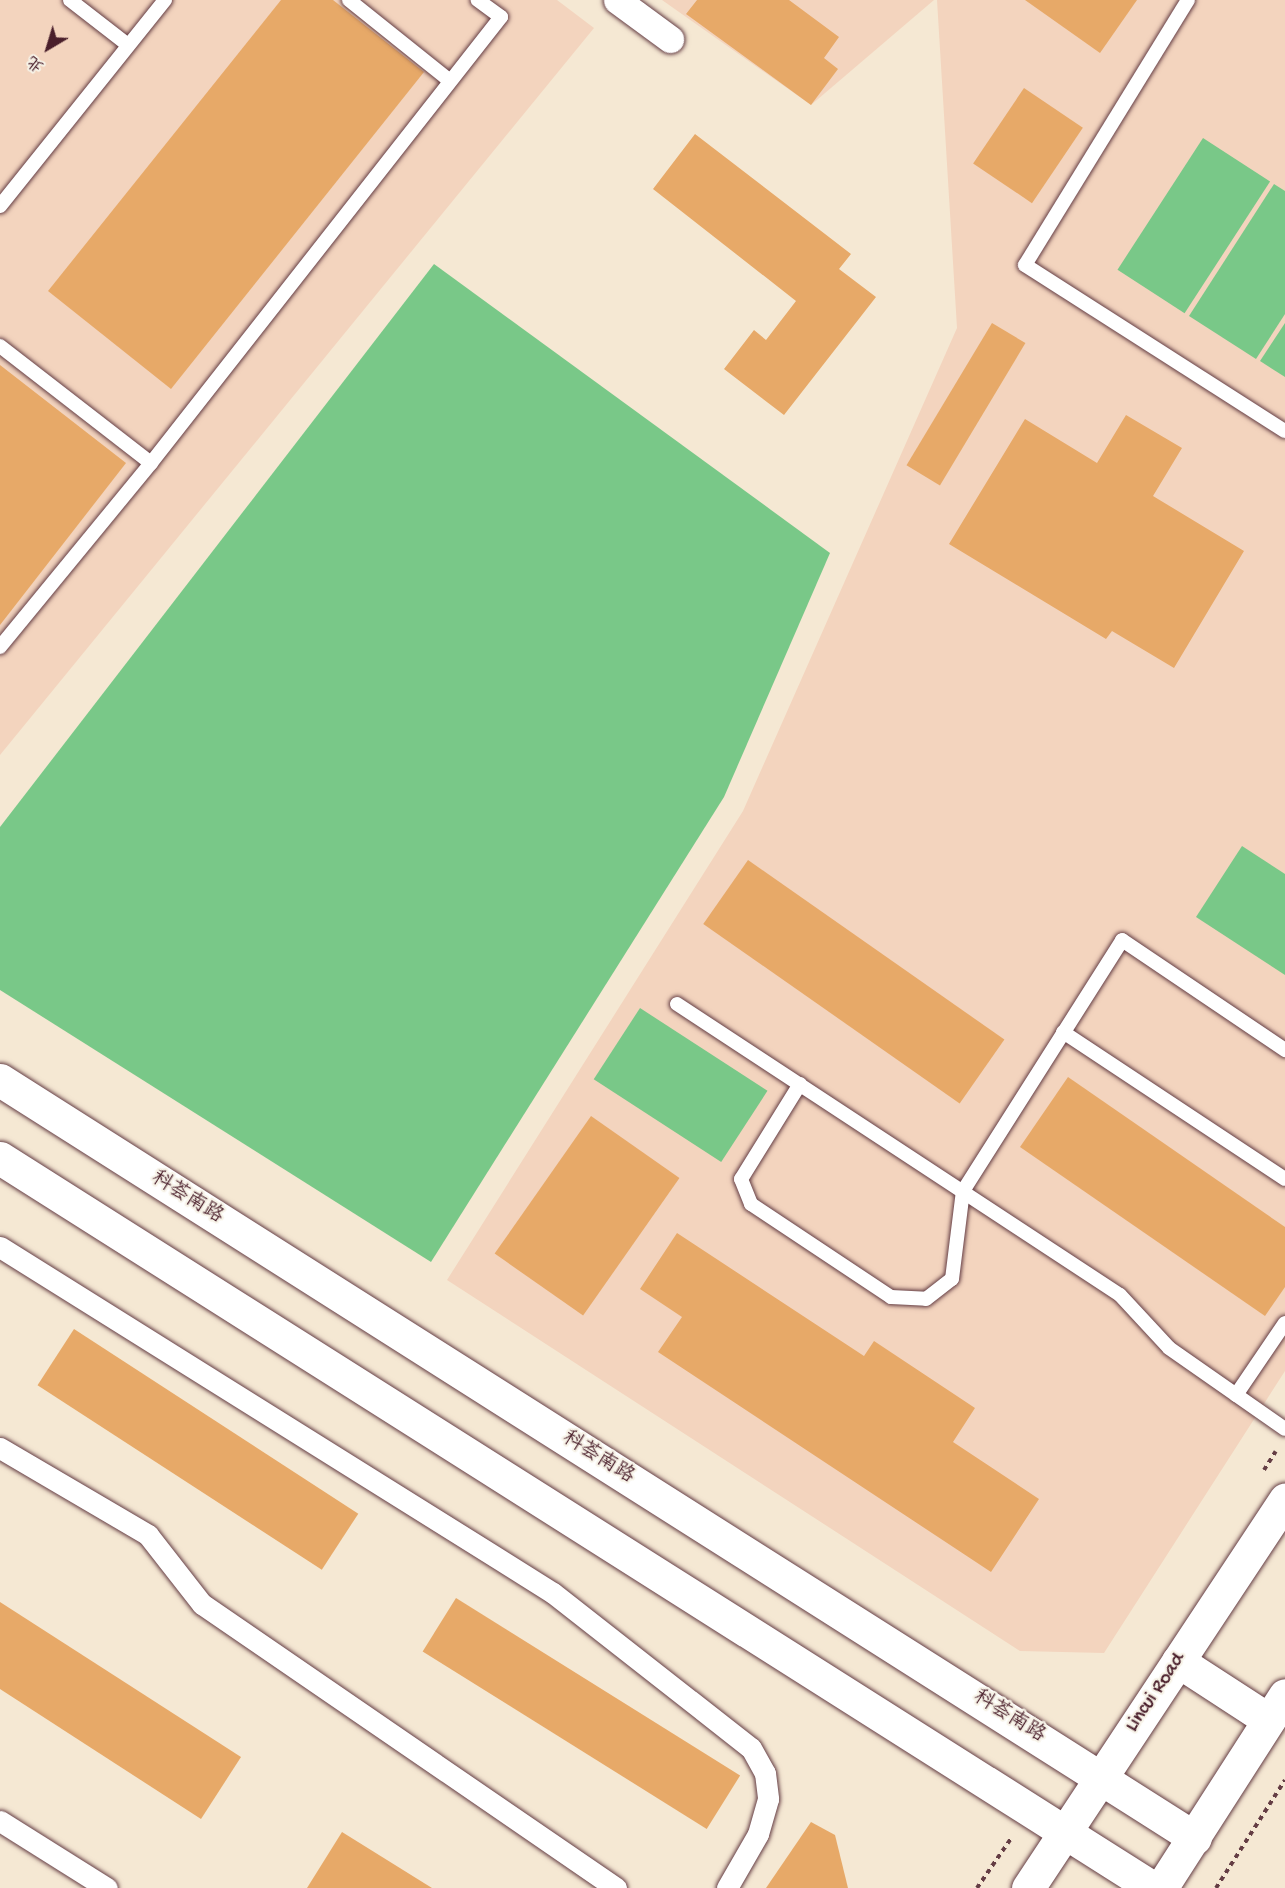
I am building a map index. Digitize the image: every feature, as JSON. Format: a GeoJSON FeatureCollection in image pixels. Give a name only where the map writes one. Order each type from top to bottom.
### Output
{"type":"FeatureCollection","features":[{"type":"Feature","properties":{"kind":"street"},"geometry":{"type":"LineString","coordinates":[[617,0],[670,39]]}},
{"type":"Feature","properties":{"kind":"street","name":"科荟南路"},"geometry":{"type":"LineString","coordinates":[[0,1080],[1102,1776],[1195,1838]]}},
{"type":"Feature","properties":{"kind":"street"},"geometry":{"type":"LineString","coordinates":[[0,1158],[1066,1829],[1153,1888]]}},
{"type":"Feature","properties":{"kind":"street"},"geometry":{"type":"LineString","coordinates":[[0,1247],[553,1593],[751,1748],[765,1773],[768,1799],[758,1834],[728,1888]]}},
{"type":"Feature","properties":{"kind":"street"},"geometry":{"type":"LineString","coordinates":[[0,1448],[148,1535],[202,1604],[615,1888]]}},
{"type":"Feature","properties":{"kind":"street","name":"Lincui Road"},"geometry":{"type":"LineString","coordinates":[[1028,1888],[1285,1499]]}},
{"type":"Feature","properties":{"kind":"street"},"geometry":{"type":"LineString","coordinates":[[1161,1888],[1277,1708],[1178,1661]]}},
{"type":"Feature","properties":{"kind":"street"},"geometry":{"type":"LineString","coordinates":[[0,1821],[107,1888]]}},
{"type":"Feature","properties":{"kind":"lane"},"geometry":{"type":"LineString","coordinates":[[70,0],[128,45]]}},
{"type":"Feature","properties":{"kind":"lane"},"geometry":{"type":"LineString","coordinates":[[0,206],[165,0]]}},
{"type":"Feature","properties":{"kind":"lane"},"geometry":{"type":"LineString","coordinates":[[349,0],[450,81]]}},
{"type":"Feature","properties":{"kind":"lane"},"geometry":{"type":"LineString","coordinates":[[0,647],[151,463],[501,18],[478,0]]}},
{"type":"Feature","properties":{"kind":"lane"},"geometry":{"type":"LineString","coordinates":[[1188,0],[1025,265],[1285,431]]}},
{"type":"Feature","properties":{"kind":"lane"},"geometry":{"type":"LineString","coordinates":[[0,346],[151,463]]}},
{"type":"Feature","properties":{"kind":"lane"},"geometry":{"type":"LineString","coordinates":[[800,1084],[741,1179],[752,1204],[891,1297],[926,1299],[952,1279],[963,1191],[1122,940],[1285,1050]]}},
{"type":"Feature","properties":{"kind":"lane"},"geometry":{"type":"LineString","coordinates":[[677,1004],[1120,1295],[1169,1348],[1285,1429]]}},
{"type":"Feature","properties":{"kind":"lane"},"geometry":{"type":"LineString","coordinates":[[1063,1032],[1285,1179]]}},
{"type":"Feature","properties":{"kind":"lane"},"geometry":{"type":"LineString","coordinates":[[1236,1395],[1285,1323]]}},
{"type":"Feature","properties":{"kind":"path"},"geometry":{"type":"LineString","coordinates":[[1216,1888],[1285,1780]]}},
{"type":"Feature","properties":{"kind":"shaded area"},"geometry":{"type":"Polygon","coordinates":[[[0,0],[557,0],[594,28],[0,755],[0,0]]]}},
{"type":"Feature","properties":{"kind":"shaded area"},"geometry":{"type":"Polygon","coordinates":[[[662,0],[934,0],[811,105],[662,0]]]}},
{"type":"Feature","properties":{"kind":"shaded area"},"geometry":{"type":"Polygon","coordinates":[[[937,0],[1285,0],[1285,1371],[1104,1653],[1020,1651],[447,1280],[743,811],[957,328],[937,0]]]}},
{"type":"Feature","properties":{"kind":"green space"},"geometry":{"type":"Polygon","coordinates":[[[1203,138],[1270,182],[1185,313],[1117,270],[1203,138]]]}},
{"type":"Feature","properties":{"kind":"green space"},"geometry":{"type":"Polygon","coordinates":[[[1274,184],[1285,191],[1285,314],[1256,359],[1189,316],[1274,184]]]}},
{"type":"Feature","properties":{"kind":"green space"},"geometry":{"type":"Polygon","coordinates":[[[434,264],[830,553],[724,797],[431,1262],[0,990],[0,827],[434,264]]]}},
{"type":"Feature","properties":{"kind":"green space"},"geometry":{"type":"Polygon","coordinates":[[[1285,323],[1285,377],[1260,361],[1285,323]]]}},
{"type":"Feature","properties":{"kind":"green space"},"geometry":{"type":"Polygon","coordinates":[[[1242,846],[1285,874],[1285,975],[1196,917],[1242,846]]]}},
{"type":"Feature","properties":{"kind":"green space"},"geometry":{"type":"Polygon","coordinates":[[[640,1008],[767,1091],[721,1162],[594,1079],[640,1008]]]}},
{"type":"Feature","properties":{"kind":"building"},"geometry":{"type":"Polygon","coordinates":[[[281,0],[333,0],[424,72],[171,389],[48,291],[281,0]]]}},
{"type":"Feature","properties":{"kind":"building"},"geometry":{"type":"Polygon","coordinates":[[[697,0],[789,0],[839,37],[824,58],[838,69],[811,105],[686,14],[697,0]]]}},
{"type":"Feature","properties":{"kind":"building"},"geometry":{"type":"Polygon","coordinates":[[[1025,0],[1137,0],[1100,53],[1025,0]]]}},
{"type":"Feature","properties":{"kind":"building"},"geometry":{"type":"Polygon","coordinates":[[[1024,88],[1083,128],[1032,203],[973,163],[1024,88]]]}},
{"type":"Feature","properties":{"kind":"building"},"geometry":{"type":"Polygon","coordinates":[[[695,134],[851,254],[839,269],[876,297],[784,415],[724,369],[754,330],[766,340],[796,301],[653,189],[695,134]]]}},
{"type":"Feature","properties":{"kind":"building"},"geometry":{"type":"Polygon","coordinates":[[[992,323],[1025,343],[940,485],[907,465],[992,323]]]}},
{"type":"Feature","properties":{"kind":"building"},"geometry":{"type":"Polygon","coordinates":[[[0,365],[126,463],[0,625],[0,365]]]}},
{"type":"Feature","properties":{"kind":"building"},"geometry":{"type":"Polygon","coordinates":[[[1126,415],[1182,448],[1153,496],[1244,551],[1174,668],[1112,631],[1106,639],[949,544],[1025,419],[1097,463],[1126,415]]]}},
{"type":"Feature","properties":{"kind":"building"},"geometry":{"type":"Polygon","coordinates":[[[748,860],[1004,1040],[960,1103],[703,924],[748,860]]]}},
{"type":"Feature","properties":{"kind":"building"},"geometry":{"type":"Polygon","coordinates":[[[1068,1077],[1285,1227],[1285,1287],[1265,1316],[1020,1147],[1068,1077]]]}},
{"type":"Feature","properties":{"kind":"building"},"geometry":{"type":"Polygon","coordinates":[[[591,1116],[679,1178],[583,1316],[495,1254],[591,1116]]]}},
{"type":"Feature","properties":{"kind":"building"},"geometry":{"type":"Polygon","coordinates":[[[677,1233],[864,1356],[874,1341],[975,1408],[953,1442],[1039,1499],[991,1572],[658,1352],[682,1317],[640,1289],[677,1233]]]}},
{"type":"Feature","properties":{"kind":"building"},"geometry":{"type":"Polygon","coordinates":[[[74,1329],[358,1514],[322,1570],[38,1385],[74,1329]]]}},
{"type":"Feature","properties":{"kind":"building"},"geometry":{"type":"Polygon","coordinates":[[[456,1598],[740,1776],[707,1829],[423,1651],[456,1598]]]}},
{"type":"Feature","properties":{"kind":"building"},"geometry":{"type":"Polygon","coordinates":[[[0,1602],[241,1757],[201,1819],[0,1689],[0,1602]]]}},
{"type":"Feature","properties":{"kind":"building"},"geometry":{"type":"Polygon","coordinates":[[[811,1822],[835,1835],[848,1888],[766,1888],[811,1822]]]}},
{"type":"Feature","properties":{"kind":"building"},"geometry":{"type":"Polygon","coordinates":[[[342,1832],[432,1888],[307,1888],[342,1832]]]}}]}
